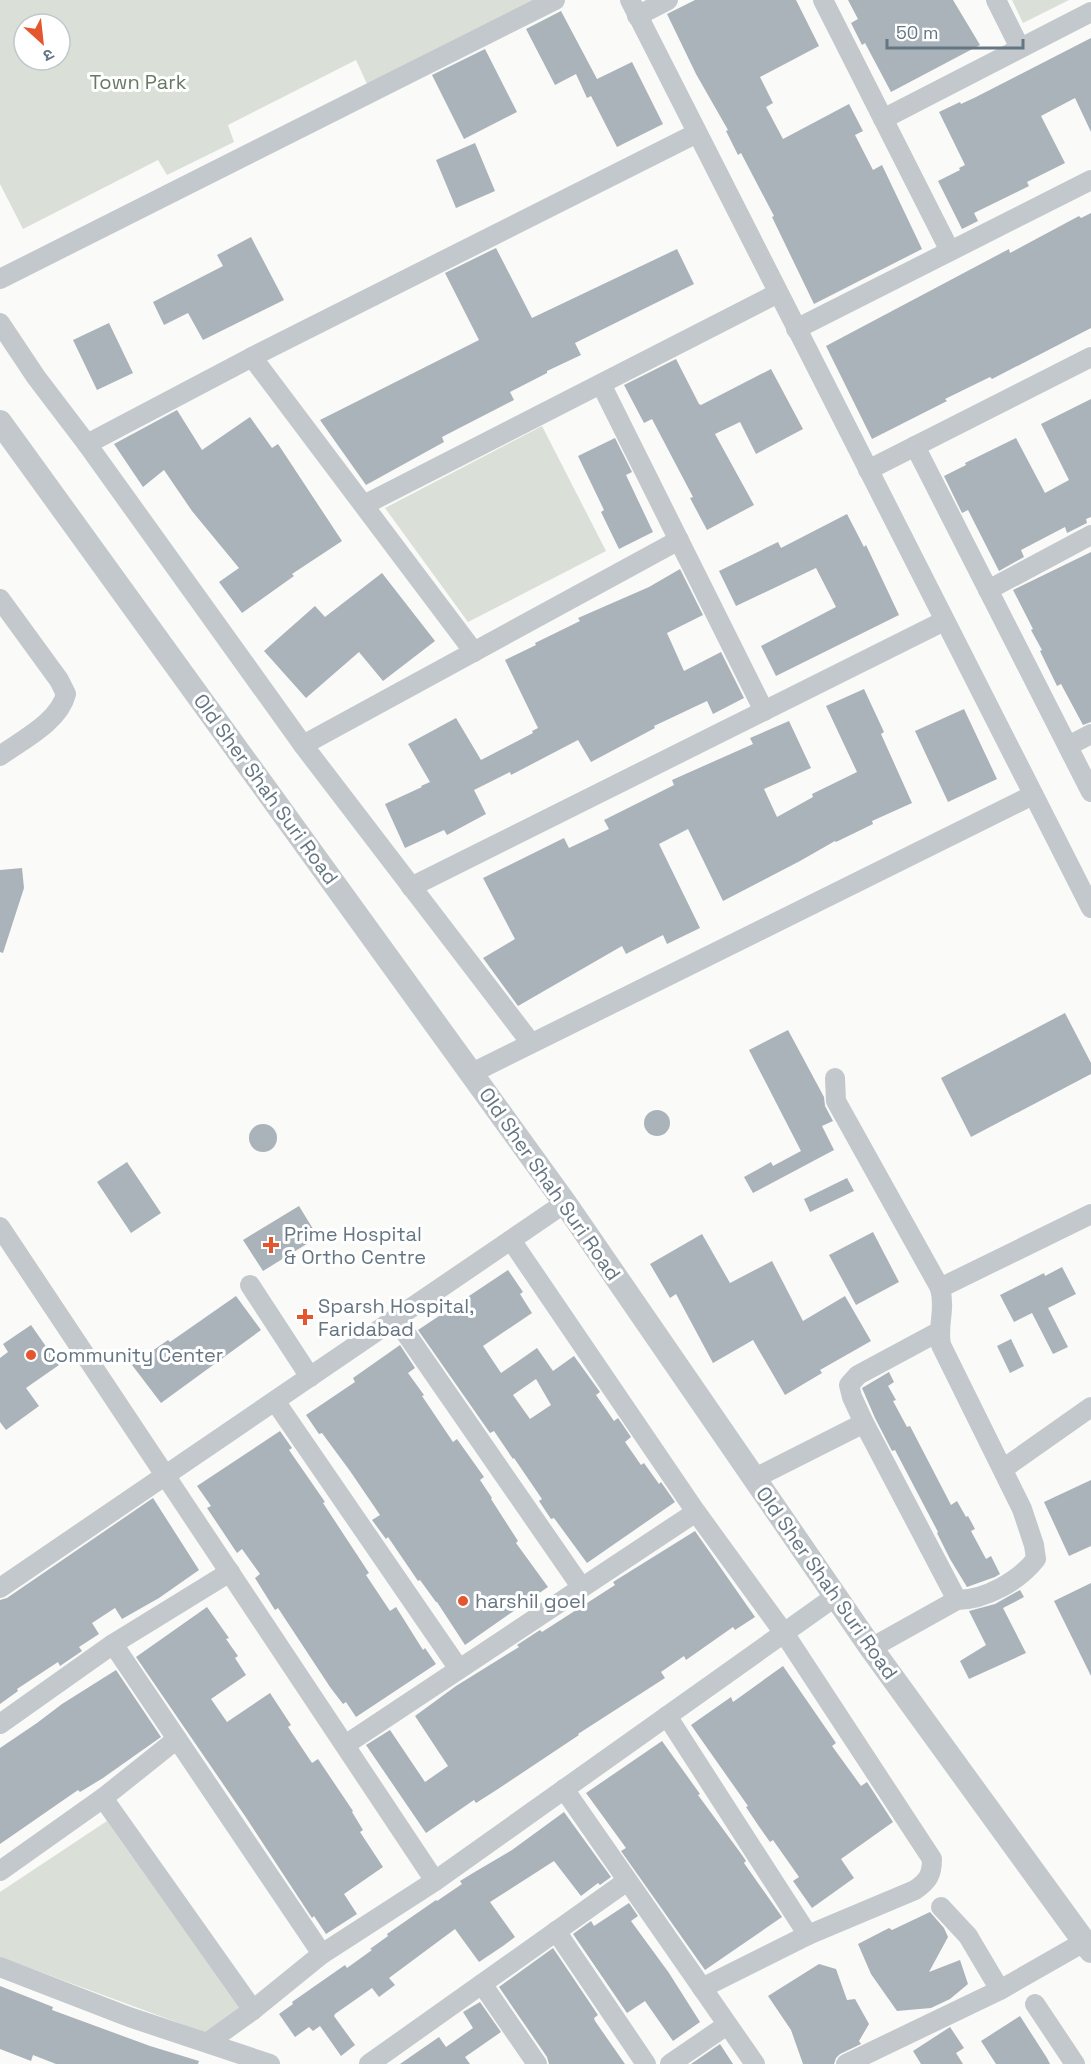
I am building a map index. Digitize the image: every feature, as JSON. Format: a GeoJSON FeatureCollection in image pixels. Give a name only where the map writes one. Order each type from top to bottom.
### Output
{"type":"FeatureCollection","features":[{"type":"Feature","properties":{"kind":"street"},"geometry":{"type":"LineString","coordinates":[[0,279],[555,0]]}},
{"type":"Feature","properties":{"kind":"street"},"geometry":{"type":"LineString","coordinates":[[668,0],[634,8],[1091,908]]}},
{"type":"Feature","properties":{"kind":"street"},"geometry":{"type":"LineString","coordinates":[[824,0],[951,251]]}},
{"type":"Feature","properties":{"kind":"street"},"geometry":{"type":"LineString","coordinates":[[996,0],[1020,48]]}},
{"type":"Feature","properties":{"kind":"street"},"geometry":{"type":"LineString","coordinates":[[883,119],[1091,12]]}},
{"type":"Feature","properties":{"kind":"street"},"geometry":{"type":"LineString","coordinates":[[87,444],[252,357],[697,133]]}},
{"type":"Feature","properties":{"kind":"street"},"geometry":{"type":"LineString","coordinates":[[796,329],[1091,180]]}},
{"type":"Feature","properties":{"kind":"street"},"geometry":{"type":"LineString","coordinates":[[364,505],[778,293]]}},
{"type":"Feature","properties":{"kind":"street"},"geometry":{"type":"LineString","coordinates":[[0,323],[36,377],[87,444],[303,745],[531,1043]]}},
{"type":"Feature","properties":{"kind":"street"},"geometry":{"type":"LineString","coordinates":[[252,357],[474,652]]}},
{"type":"Feature","properties":{"kind":"street"},"geometry":{"type":"LineString","coordinates":[[868,470],[1091,357]]}},
{"type":"Feature","properties":{"kind":"street"},"geometry":{"type":"LineString","coordinates":[[601,384],[764,711]]}},
{"type":"Feature","properties":{"kind":"street","name":"Old Sher Shah Suri Road"},"geometry":{"type":"LineString","coordinates":[[0,422],[565,1203],[871,1648],[1088,1947]]}},
{"type":"Feature","properties":{"kind":"street"},"geometry":{"type":"LineString","coordinates":[[915,446],[1091,792]]}},
{"type":"Feature","properties":{"kind":"street"},"geometry":{"type":"LineString","coordinates":[[988,590],[1091,535]]}},
{"type":"Feature","properties":{"kind":"street"},"geometry":{"type":"LineString","coordinates":[[303,745],[679,540]]}},
{"type":"Feature","properties":{"kind":"street"},"geometry":{"type":"LineString","coordinates":[[0,599],[59,680],[66,694],[63,705],[48,721],[0,756]]}},
{"type":"Feature","properties":{"kind":"street"},"geometry":{"type":"LineString","coordinates":[[411,887],[944,621]]}},
{"type":"Feature","properties":{"kind":"street"},"geometry":{"type":"LineString","coordinates":[[1068,746],[1091,734]]}},
{"type":"Feature","properties":{"kind":"street"},"geometry":{"type":"LineString","coordinates":[[472,1073],[1033,795]]}},
{"type":"Feature","properties":{"kind":"street"},"geometry":{"type":"LineString","coordinates":[[835,1078],[836,1101],[940,1288],[943,1300],[943,1313],[938,1332],[941,1345],[1003,1469],[1027,1523],[1036,1559],[1028,1569],[995,1590],[969,1600],[957,1600],[871,1648]]}},
{"type":"Feature","properties":{"kind":"street"},"geometry":{"type":"LineString","coordinates":[[0,1588],[565,1203]]}},
{"type":"Feature","properties":{"kind":"street"},"geometry":{"type":"LineString","coordinates":[[940,1288],[1091,1214]]}},
{"type":"Feature","properties":{"kind":"street"},"geometry":{"type":"LineString","coordinates":[[0,1227],[435,1881]]}},
{"type":"Feature","properties":{"kind":"street"},"geometry":{"type":"LineString","coordinates":[[511,1240],[696,1512],[784,1633],[932,1859],[932,1872],[927,1882],[915,1890],[808,1935],[702,1988]]}},
{"type":"Feature","properties":{"kind":"street"},"geometry":{"type":"LineString","coordinates":[[250,1285],[310,1377]]}},
{"type":"Feature","properties":{"kind":"street"},"geometry":{"type":"LineString","coordinates":[[396,1319],[582,1588]]}},
{"type":"Feature","properties":{"kind":"street"},"geometry":{"type":"LineString","coordinates":[[938,1332],[858,1375],[849,1385],[864,1423],[957,1600]]}},
{"type":"Feature","properties":{"kind":"street"},"geometry":{"type":"LineString","coordinates":[[275,1401],[459,1669]]}},
{"type":"Feature","properties":{"kind":"street"},"geometry":{"type":"LineString","coordinates":[[1003,1469],[1091,1407]]}},
{"type":"Feature","properties":{"kind":"street"},"geometry":{"type":"LineString","coordinates":[[755,1478],[864,1423]]}},
{"type":"Feature","properties":{"kind":"street"},"geometry":{"type":"LineString","coordinates":[[345,1745],[696,1512]]}},
{"type":"Feature","properties":{"kind":"street"},"geometry":{"type":"LineString","coordinates":[[0,1724],[113,1644],[230,1572]]}},
{"type":"Feature","properties":{"kind":"street"},"geometry":{"type":"LineString","coordinates":[[207,2043],[253,2010],[322,1954],[435,1881],[836,1596]]}},
{"type":"Feature","properties":{"kind":"street"},"geometry":{"type":"LineString","coordinates":[[113,1644],[322,1954]]}},
{"type":"Feature","properties":{"kind":"street"},"geometry":{"type":"LineString","coordinates":[[667,1716],[808,1935]]}},
{"type":"Feature","properties":{"kind":"street"},"geometry":{"type":"LineString","coordinates":[[0,1871],[103,1798],[177,1739]]}},
{"type":"Feature","properties":{"kind":"street"},"geometry":{"type":"LineString","coordinates":[[564,1789],[755,2064]]}},
{"type":"Feature","properties":{"kind":"street"},"geometry":{"type":"LineString","coordinates":[[103,1798],[253,2010]]}},
{"type":"Feature","properties":{"kind":"street"},"geometry":{"type":"LineString","coordinates":[[369,2064],[627,1881]]}},
{"type":"Feature","properties":{"kind":"street"},"geometry":{"type":"LineString","coordinates":[[941,1907],[968,1936],[1000,1990]]}},
{"type":"Feature","properties":{"kind":"street"},"geometry":{"type":"LineString","coordinates":[[556,1931],[646,2064]]}},
{"type":"Feature","properties":{"kind":"street"},"geometry":{"type":"LineString","coordinates":[[846,2064],[1088,1947]]}},
{"type":"Feature","properties":{"kind":"street"},"geometry":{"type":"LineString","coordinates":[[0,1967],[129,2017],[270,2064]]}},
{"type":"Feature","properties":{"kind":"street"},"geometry":{"type":"LineString","coordinates":[[482,1984],[537,2064]]}},
{"type":"Feature","properties":{"kind":"street"},"geometry":{"type":"LineString","coordinates":[[1035,2004],[1075,2064]]}},
{"type":"Feature","properties":{"kind":"street"},"geometry":{"type":"LineString","coordinates":[[670,2064],[727,2025]]}},
{"type":"Feature","properties":{"kind":"green space","name":"Town Park"},"geometry":{"type":"Polygon","coordinates":[[[0,0],[540,0],[367,84],[356,60],[228,125],[234,142],[167,175],[158,160],[23,229],[0,184],[0,0]]]}},
{"type":"Feature","properties":{"kind":"green space"},"geometry":{"type":"Polygon","coordinates":[[[1012,0],[1069,0],[1023,23],[1012,0]]]}},
{"type":"Feature","properties":{"kind":"green space"},"geometry":{"type":"Polygon","coordinates":[[[542,426],[606,551],[468,622],[385,508],[542,426]]]}},
{"type":"Feature","properties":{"kind":"green space"},"geometry":{"type":"Polygon","coordinates":[[[107,1821],[241,2009],[206,2033],[0,1957],[0,1892],[107,1821]]]}},
{"type":"Feature","properties":{"kind":"building"},"geometry":{"type":"Polygon","coordinates":[[[695,0],[796,0],[819,46],[760,77],[773,103],[766,107],[783,139],[849,104],[863,131],[855,135],[873,170],[882,165],[922,249],[814,304],[772,217],[774,216],[741,153],[738,155],[726,131],[728,130],[696,74],[667,14],[695,0]]]}},
{"type":"Feature","properties":{"kind":"building"},"geometry":{"type":"Polygon","coordinates":[[[848,0],[953,0],[980,45],[891,92],[865,43],[862,45],[851,23],[858,19],[848,0]]]}},
{"type":"Feature","properties":{"kind":"building"},"geometry":{"type":"Polygon","coordinates":[[[561,11],[597,79],[632,62],[663,124],[617,147],[591,96],[587,98],[576,74],[555,85],[526,29],[561,11]]]}},
{"type":"Feature","properties":{"kind":"building"},"geometry":{"type":"Polygon","coordinates":[[[1091,38],[1091,132],[1075,98],[1041,116],[1065,163],[1027,182],[1029,186],[974,213],[978,221],[962,229],[938,181],[965,165],[939,112],[976,97],[1091,38]]]}},
{"type":"Feature","properties":{"kind":"building"},"geometry":{"type":"Polygon","coordinates":[[[485,49],[517,112],[464,139],[432,75],[485,49]]]}},
{"type":"Feature","properties":{"kind":"building"},"geometry":{"type":"Polygon","coordinates":[[[475,143],[495,191],[456,208],[436,160],[475,143]]]}},
{"type":"Feature","properties":{"kind":"building"},"geometry":{"type":"Polygon","coordinates":[[[1091,213],[1091,328],[992,379],[990,377],[945,399],[947,401],[872,439],[826,346],[1009,249],[1010,253],[1079,216],[1081,218],[1091,213]]]}},
{"type":"Feature","properties":{"kind":"building"},"geometry":{"type":"Polygon","coordinates":[[[251,237],[284,300],[203,340],[188,313],[164,325],[153,302],[223,266],[217,255],[251,237]]]}},
{"type":"Feature","properties":{"kind":"building"},"geometry":{"type":"Polygon","coordinates":[[[496,248],[532,318],[677,249],[694,284],[575,343],[581,355],[510,392],[514,400],[442,437],[444,442],[366,485],[320,420],[479,340],[445,273],[496,248]]]}},
{"type":"Feature","properties":{"kind":"building"},"geometry":{"type":"Polygon","coordinates":[[[109,323],[133,373],[97,390],[73,340],[109,323]]]}},
{"type":"Feature","properties":{"kind":"building"},"geometry":{"type":"Polygon","coordinates":[[[676,359],[701,405],[771,369],[803,429],[756,454],[740,422],[715,434],[754,505],[707,530],[690,498],[693,497],[652,419],[644,423],[624,385],[676,359]]]}},
{"type":"Feature","properties":{"kind":"building"},"geometry":{"type":"Polygon","coordinates":[[[1091,399],[1091,517],[1086,519],[1087,523],[1067,533],[1065,527],[1021,550],[1024,557],[999,571],[968,510],[962,513],[944,476],[1016,438],[1045,493],[1069,480],[1041,424],[1091,399]]]}},
{"type":"Feature","properties":{"kind":"building"},"geometry":{"type":"Polygon","coordinates":[[[177,410],[202,450],[250,417],[272,448],[278,444],[342,541],[292,574],[294,576],[242,613],[219,582],[239,568],[192,511],[164,470],[143,487],[114,444],[177,410]]]}},
{"type":"Feature","properties":{"kind":"building"},"geometry":{"type":"Polygon","coordinates":[[[615,438],[632,472],[626,475],[653,532],[619,549],[601,512],[604,510],[578,456],[615,438]]]}},
{"type":"Feature","properties":{"kind":"building"},"geometry":{"type":"Polygon","coordinates":[[[847,514],[864,547],[866,545],[899,615],[776,676],[761,646],[836,607],[816,568],[736,606],[719,571],[778,542],[781,548],[847,514]]]}},
{"type":"Feature","properties":{"kind":"building"},"geometry":{"type":"Polygon","coordinates":[[[1091,552],[1091,722],[1083,725],[1061,684],[1057,686],[1031,630],[1033,629],[1013,590],[1091,552]]]}},
{"type":"Feature","properties":{"kind":"building"},"geometry":{"type":"Polygon","coordinates":[[[680,569],[703,615],[667,633],[684,671],[721,652],[744,698],[713,714],[707,701],[654,726],[655,728],[591,762],[578,740],[511,775],[510,772],[474,790],[486,814],[447,835],[444,830],[405,848],[385,804],[430,782],[408,744],[456,718],[481,760],[533,733],[532,731],[538,728],[505,660],[580,621],[578,618],[649,587],[680,569]]]}},
{"type":"Feature","properties":{"kind":"building"},"geometry":{"type":"Polygon","coordinates":[[[382,573],[435,641],[383,681],[359,652],[306,698],[264,651],[315,606],[325,617],[382,573]]]}},
{"type":"Feature","properties":{"kind":"building"},"geometry":{"type":"Polygon","coordinates":[[[864,689],[912,803],[872,821],[873,824],[835,841],[723,901],[688,829],[659,844],[700,928],[667,944],[663,935],[626,954],[622,946],[518,1006],[483,958],[515,939],[483,878],[564,838],[569,848],[609,829],[604,820],[674,785],[672,780],[753,744],[750,738],[789,721],[811,768],[764,789],[777,817],[813,797],[812,794],[857,772],[826,706],[864,689]]]}},
{"type":"Feature","properties":{"kind":"building"},"geometry":{"type":"Polygon","coordinates":[[[964,709],[997,779],[948,802],[915,731],[964,709]]]}},
{"type":"Feature","properties":{"kind":"building"},"geometry":{"type":"Polygon","coordinates":[[[22,868],[24,888],[3,953],[0,952],[0,870],[22,868]]]}},
{"type":"Feature","properties":{"kind":"building"},"geometry":{"type":"Polygon","coordinates":[[[1065,1013],[1091,1063],[1091,1074],[971,1137],[941,1078],[1065,1013]]]}},
{"type":"Feature","properties":{"kind":"building"},"geometry":{"type":"Polygon","coordinates":[[[788,1030],[824,1097],[825,1106],[833,1121],[822,1126],[834,1150],[753,1193],[744,1177],[771,1162],[773,1166],[801,1151],[749,1050],[788,1030]]]}},
{"type":"Feature","properties":{"kind":"building"},"geometry":{"type":"Polygon","coordinates":[[[657,1110],[666,1114],[670,1123],[666,1132],[657,1136],[648,1132],[644,1123],[648,1114],[657,1110]]]}},
{"type":"Feature","properties":{"kind":"building"},"geometry":{"type":"Polygon","coordinates":[[[263,1124],[273,1128],[277,1138],[273,1148],[263,1152],[253,1148],[249,1138],[253,1128],[263,1124]]]}},
{"type":"Feature","properties":{"kind":"building"},"geometry":{"type":"Polygon","coordinates":[[[127,1162],[161,1213],[131,1233],[97,1182],[127,1162]]]}},
{"type":"Feature","properties":{"kind":"building"},"geometry":{"type":"Polygon","coordinates":[[[847,1178],[854,1191],[810,1212],[804,1199],[847,1178]]]}},
{"type":"Feature","properties":{"kind":"building"},"geometry":{"type":"Polygon","coordinates":[[[299,1206],[318,1237],[263,1271],[243,1240],[299,1206]]]}},
{"type":"Feature","properties":{"kind":"building"},"geometry":{"type":"Polygon","coordinates":[[[873,1232],[899,1282],[856,1305],[829,1255],[873,1232]]]}},
{"type":"Feature","properties":{"kind":"building"},"geometry":{"type":"Polygon","coordinates":[[[702,1234],[730,1283],[772,1261],[803,1321],[845,1296],[871,1341],[820,1370],[822,1373],[785,1395],[753,1340],[713,1363],[676,1294],[670,1298],[650,1264],[702,1234]]]}},
{"type":"Feature","properties":{"kind":"building"},"geometry":{"type":"Polygon","coordinates":[[[1062,1267],[1076,1294],[1048,1308],[1068,1347],[1053,1354],[1032,1313],[1014,1322],[1000,1295],[1044,1273],[1045,1276],[1062,1267]]]}},
{"type":"Feature","properties":{"kind":"building"},"geometry":{"type":"Polygon","coordinates":[[[508,1270],[523,1292],[520,1294],[532,1313],[483,1346],[501,1373],[537,1348],[553,1371],[574,1356],[600,1392],[596,1395],[614,1421],[618,1418],[631,1437],[625,1442],[641,1465],[644,1463],[675,1502],[587,1563],[554,1518],[551,1519],[539,1501],[542,1499],[514,1458],[494,1431],[490,1433],[418,1330],[508,1270]],[[536,1379],[513,1395],[530,1419],[551,1405],[536,1379]]]}},
{"type":"Feature","properties":{"kind":"building"},"geometry":{"type":"Polygon","coordinates":[[[236,1296],[261,1330],[161,1403],[132,1365],[168,1340],[170,1342],[236,1296]]]}},
{"type":"Feature","properties":{"kind":"building"},"geometry":{"type":"Polygon","coordinates":[[[31,1325],[59,1365],[26,1388],[39,1406],[6,1430],[0,1422],[0,1358],[8,1352],[3,1344],[31,1325]]]}},
{"type":"Feature","properties":{"kind":"building"},"geometry":{"type":"Polygon","coordinates":[[[1011,1339],[1024,1366],[1010,1373],[997,1346],[1011,1339]]]}},
{"type":"Feature","properties":{"kind":"building"},"geometry":{"type":"Polygon","coordinates":[[[400,1345],[415,1368],[408,1373],[424,1395],[422,1396],[453,1442],[457,1439],[484,1477],[480,1480],[518,1541],[516,1543],[548,1587],[465,1645],[437,1602],[420,1580],[418,1581],[388,1537],[386,1539],[372,1520],[380,1515],[322,1433],[319,1434],[306,1415],[355,1382],[353,1378],[400,1345]]]}},
{"type":"Feature","properties":{"kind":"building"},"geometry":{"type":"Polygon","coordinates":[[[889,1372],[894,1382],[888,1386],[896,1400],[893,1401],[907,1427],[910,1426],[951,1505],[957,1501],[966,1517],[968,1516],[975,1529],[971,1531],[986,1559],[991,1556],[1000,1574],[995,1577],[967,1587],[950,1559],[895,1450],[892,1451],[862,1388],[889,1372]]]}},
{"type":"Feature","properties":{"kind":"building"},"geometry":{"type":"Polygon","coordinates":[[[280,1431],[292,1448],[289,1450],[325,1502],[323,1503],[369,1573],[366,1575],[390,1611],[396,1607],[423,1650],[425,1648],[436,1664],[356,1717],[346,1702],[343,1704],[330,1687],[278,1608],[275,1610],[255,1578],[260,1574],[242,1549],[237,1553],[207,1508],[211,1506],[197,1486],[280,1431]]]}},
{"type":"Feature","properties":{"kind":"building"},"geometry":{"type":"Polygon","coordinates":[[[1091,1480],[1091,1546],[1069,1556],[1044,1502],[1091,1480]]]}},
{"type":"Feature","properties":{"kind":"building"},"geometry":{"type":"Polygon","coordinates":[[[153,1498],[199,1570],[159,1598],[122,1619],[115,1608],[92,1623],[99,1634],[79,1647],[82,1651],[60,1666],[58,1662],[17,1689],[18,1691],[0,1704],[0,1600],[7,1598],[153,1498]]]}},
{"type":"Feature","properties":{"kind":"building"},"geometry":{"type":"Polygon","coordinates":[[[695,1531],[755,1617],[735,1630],[733,1627],[686,1660],[684,1656],[661,1672],[665,1678],[498,1789],[476,1803],[474,1800],[426,1833],[366,1745],[390,1730],[425,1782],[448,1766],[415,1716],[456,1686],[519,1647],[517,1645],[540,1630],[542,1632],[615,1585],[613,1582],[695,1531]]]}},
{"type":"Feature","properties":{"kind":"building"},"geometry":{"type":"Polygon","coordinates":[[[1091,1583],[1091,1676],[1054,1601],[1091,1583]]]}},
{"type":"Feature","properties":{"kind":"building"},"geometry":{"type":"Polygon","coordinates":[[[1020,1590],[1024,1597],[1003,1608],[1026,1653],[969,1679],[960,1661],[986,1645],[969,1611],[995,1604],[1020,1590]]]}},
{"type":"Feature","properties":{"kind":"building"},"geometry":{"type":"Polygon","coordinates":[[[207,1607],[229,1638],[226,1639],[238,1656],[235,1658],[246,1675],[211,1699],[227,1722],[270,1693],[291,1725],[288,1727],[312,1763],[318,1759],[353,1811],[363,1830],[360,1832],[383,1867],[344,1894],[357,1914],[326,1934],[314,1916],[312,1918],[136,1657],[207,1607]]]}},
{"type":"Feature","properties":{"kind":"building"},"geometry":{"type":"Polygon","coordinates":[[[783,1666],[836,1743],[832,1746],[861,1786],[867,1782],[893,1822],[841,1859],[854,1878],[812,1908],[793,1881],[799,1877],[773,1840],[770,1842],[746,1807],[748,1806],[691,1725],[731,1697],[733,1702],[783,1666]]]}},
{"type":"Feature","properties":{"kind":"building"},"geometry":{"type":"Polygon","coordinates":[[[116,1670],[161,1737],[103,1778],[80,1792],[78,1790],[0,1844],[0,1748],[62,1704],[116,1670]]]}},
{"type":"Feature","properties":{"kind":"building"},"geometry":{"type":"Polygon","coordinates":[[[662,1741],[742,1855],[746,1861],[744,1863],[782,1917],[705,1970],[621,1851],[626,1848],[586,1793],[662,1741]]]}},
{"type":"Feature","properties":{"kind":"building"},"geometry":{"type":"Polygon","coordinates":[[[564,1812],[611,1877],[600,1885],[598,1883],[581,1896],[554,1861],[490,1902],[515,1937],[503,1946],[479,1962],[455,1929],[389,1978],[395,1985],[379,1997],[372,1988],[335,2014],[334,2016],[355,2045],[341,2056],[320,2026],[313,2031],[309,2027],[295,2037],[279,2014],[293,2004],[292,2002],[345,1965],[347,1968],[372,1950],[370,1949],[388,1936],[387,1934],[462,1884],[460,1881],[512,1850],[564,1812]]]}},
{"type":"Feature","properties":{"kind":"building"},"geometry":{"type":"Polygon","coordinates":[[[629,1903],[638,1916],[631,1921],[669,1973],[700,2022],[673,2041],[645,2001],[627,2013],[573,1934],[591,1921],[594,1926],[629,1903]]]}},
{"type":"Feature","properties":{"kind":"building"},"geometry":{"type":"Polygon","coordinates":[[[930,1912],[944,1928],[948,1937],[929,1972],[960,1960],[968,1984],[950,1999],[931,2008],[897,2011],[871,1974],[858,1944],[889,1928],[892,1930],[930,1912]]]}},
{"type":"Feature","properties":{"kind":"building"},"geometry":{"type":"Polygon","coordinates":[[[553,1948],[598,2015],[594,2018],[595,2021],[625,2064],[549,2064],[547,2057],[499,1987],[553,1948]]]}},
{"type":"Feature","properties":{"kind":"building"},"geometry":{"type":"Polygon","coordinates":[[[819,1964],[836,1969],[847,2000],[855,1999],[869,2024],[859,2041],[861,2044],[840,2054],[834,2064],[803,2064],[791,2030],[768,1996],[819,1964]]]}},
{"type":"Feature","properties":{"kind":"building"},"geometry":{"type":"Polygon","coordinates":[[[0,1986],[53,2007],[52,2010],[150,2046],[199,2061],[198,2064],[56,2064],[33,2055],[31,2061],[0,2049],[0,1986]]]}},
{"type":"Feature","properties":{"kind":"building"},"geometry":{"type":"Polygon","coordinates":[[[480,2002],[501,2032],[465,2057],[470,2064],[400,2064],[439,2037],[446,2047],[473,2028],[463,2012],[480,2002]]]}},
{"type":"Feature","properties":{"kind":"building"},"geometry":{"type":"Polygon","coordinates":[[[1020,2016],[1050,2064],[996,2064],[981,2041],[1020,2016]]]}},
{"type":"Feature","properties":{"kind":"building"},"geometry":{"type":"Polygon","coordinates":[[[950,2027],[964,2048],[956,2053],[963,2064],[921,2064],[913,2051],[950,2027]]]}},
{"type":"Feature","properties":{"kind":"building"},"geometry":{"type":"Polygon","coordinates":[[[720,2044],[733,2064],[691,2064],[720,2044]]]}},
{"type":"Feature","properties":{"kind":"place","name":"Prime Hospital & Ortho Centre"},"geometry":{"type":"Point","coordinates":[271,1245]}},
{"type":"Feature","properties":{"kind":"place","name":"Sparsh Hospital, Faridabad"},"geometry":{"type":"Point","coordinates":[305,1317]}},
{"type":"Feature","properties":{"kind":"place","name":"Community Center"},"geometry":{"type":"Point","coordinates":[31,1355]}},
{"type":"Feature","properties":{"kind":"place","name":"harshil goel"},"geometry":{"type":"Point","coordinates":[463,1601]}}]}
